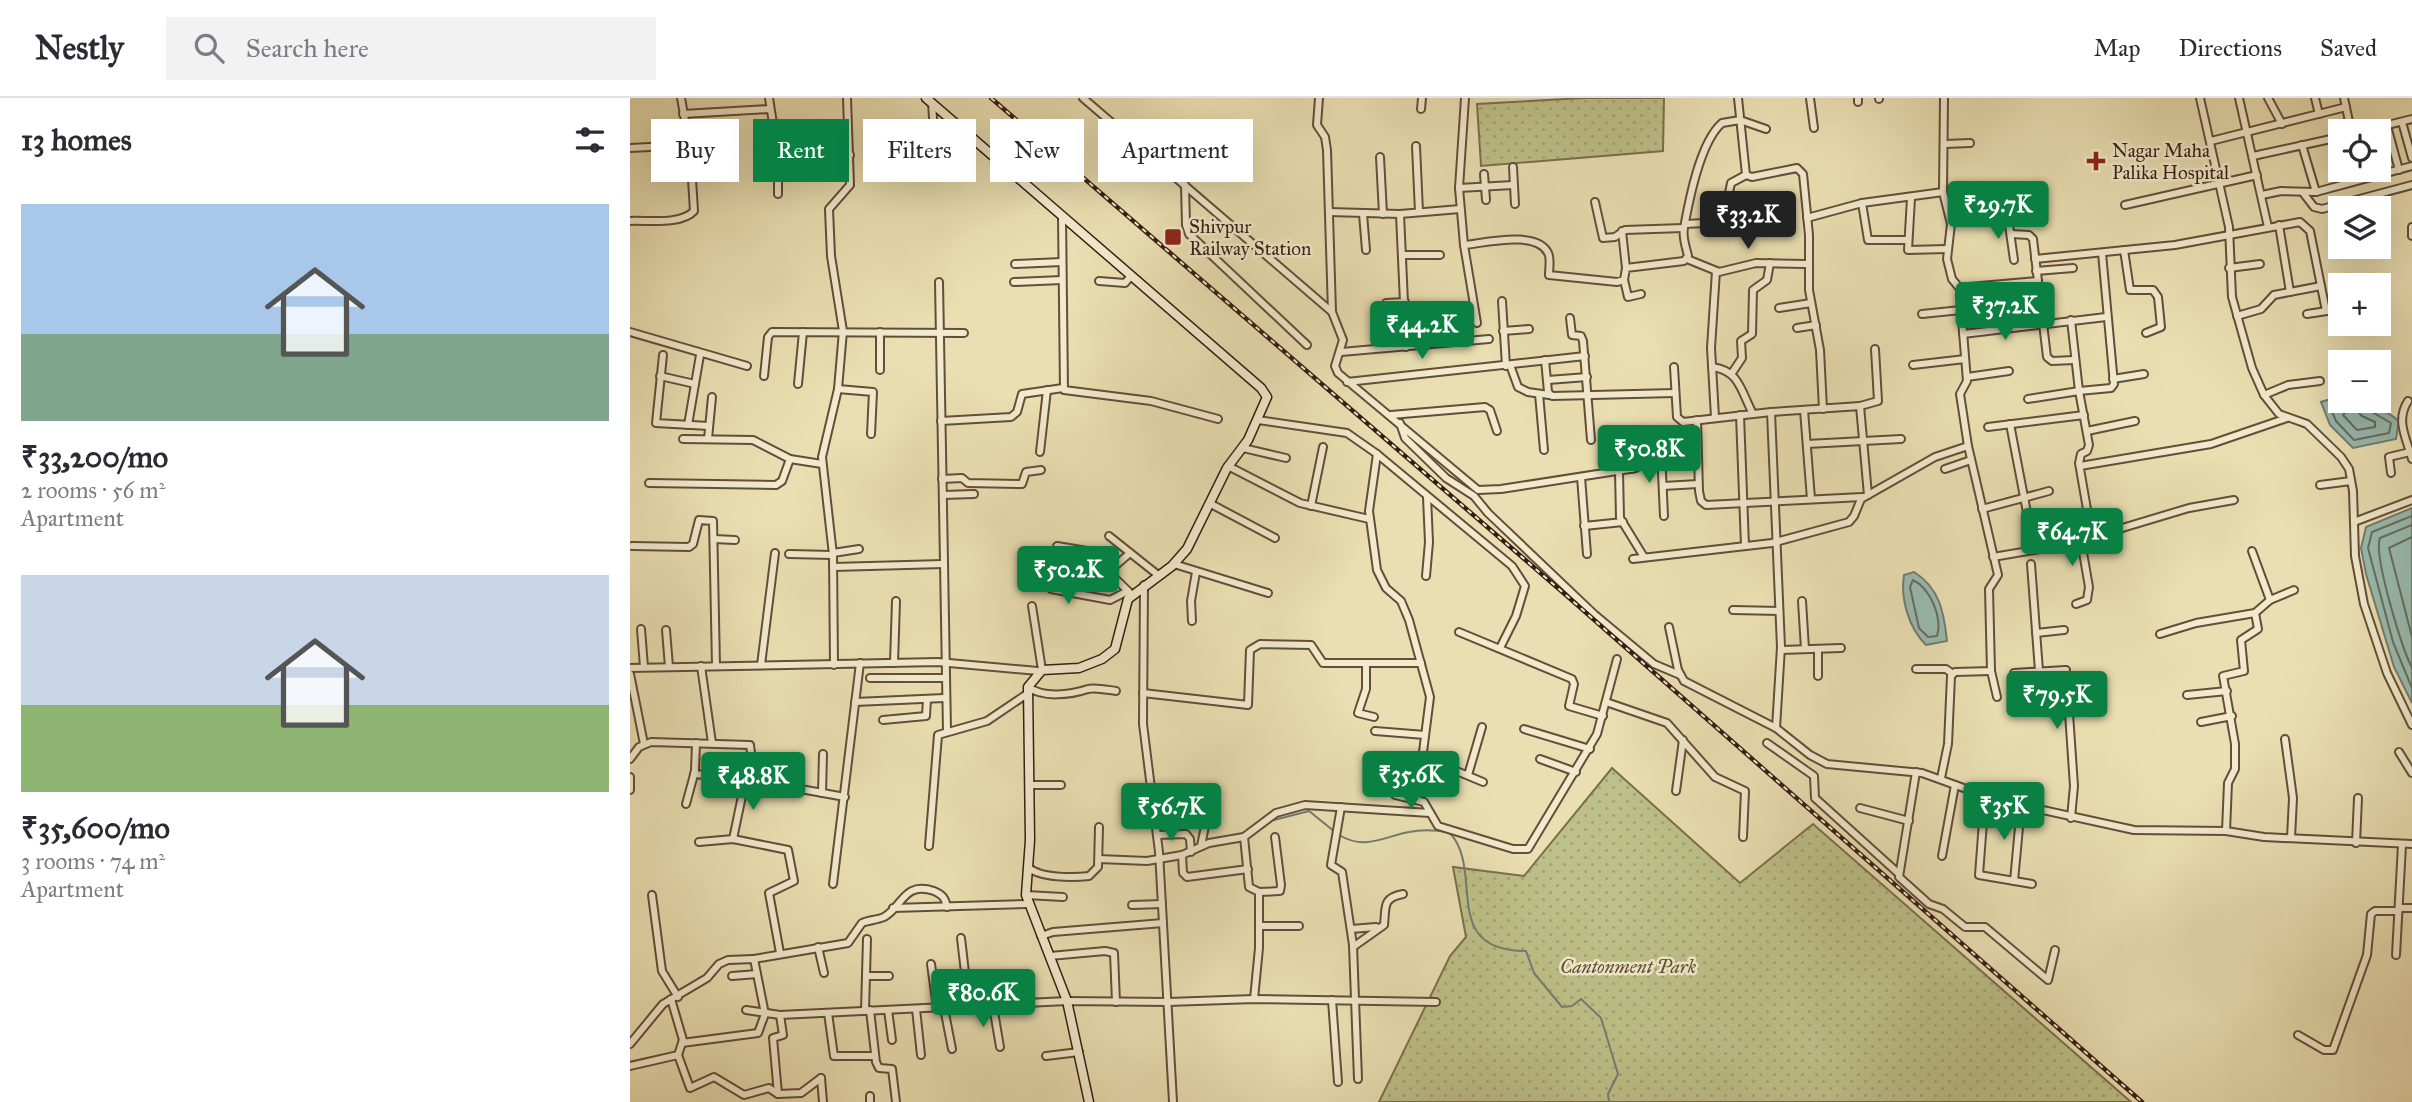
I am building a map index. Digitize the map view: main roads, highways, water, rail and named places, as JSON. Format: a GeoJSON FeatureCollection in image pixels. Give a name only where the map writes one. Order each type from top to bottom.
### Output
{"type":"FeatureCollection","features":[{"type":"Feature","properties":{"kind":"water"},"geometry":{"type":"Polygon","coordinates":[[[2328,400],[2328,413],[2388,413],[2399,421],[2396,439],[2353,448],[2330,425],[2321,402],[2328,400]]]}},
{"type":"Feature","properties":{"kind":"water"},"geometry":{"type":"Polygon","coordinates":[[[2412,508],[2412,703],[2394,667],[2366,574],[2361,548],[2366,527],[2412,508]]]}},
{"type":"Feature","properties":{"kind":"water"},"geometry":{"type":"Polygon","coordinates":[[[1914,572],[1923,578],[1935,593],[1942,611],[1947,641],[1926,645],[1911,622],[1903,584],[1904,575],[1914,572]]]}},
{"type":"Feature","properties":{"kind":"waterway"},"geometry":{"type":"LineString","coordinates":[[1274,820],[1309,811],[1335,832]]}},
{"type":"Feature","properties":{"kind":"waterway"},"geometry":{"type":"LineString","coordinates":[[1339,835],[1349,840],[1367,842],[1414,831],[1449,832],[1459,848],[1468,906],[1473,923],[1482,938],[1499,947],[1526,951],[1534,973],[1562,1007],[1572,1006],[1581,999],[1601,1018],[1618,1074],[1608,1094],[1609,1102]]}},
{"type":"Feature","properties":{"kind":"railway"},"geometry":{"type":"LineString","coordinates":[[991,98],[1567,596],[2142,1102]]}},
{"type":"Feature","properties":{"kind":"place","name":"Nagar Maha Palika Hospital"},"geometry":{"type":"Point","coordinates":[2096,161]}},
{"type":"Feature","properties":{"kind":"place","name":"Shivpur Railway Station"},"geometry":{"type":"Point","coordinates":[1173,237]}},
{"type":"Feature","properties":{"kind":"park label","name":"Cantonment Park"},"geometry":{"type":"Point","coordinates":[1628,966]}}]}
